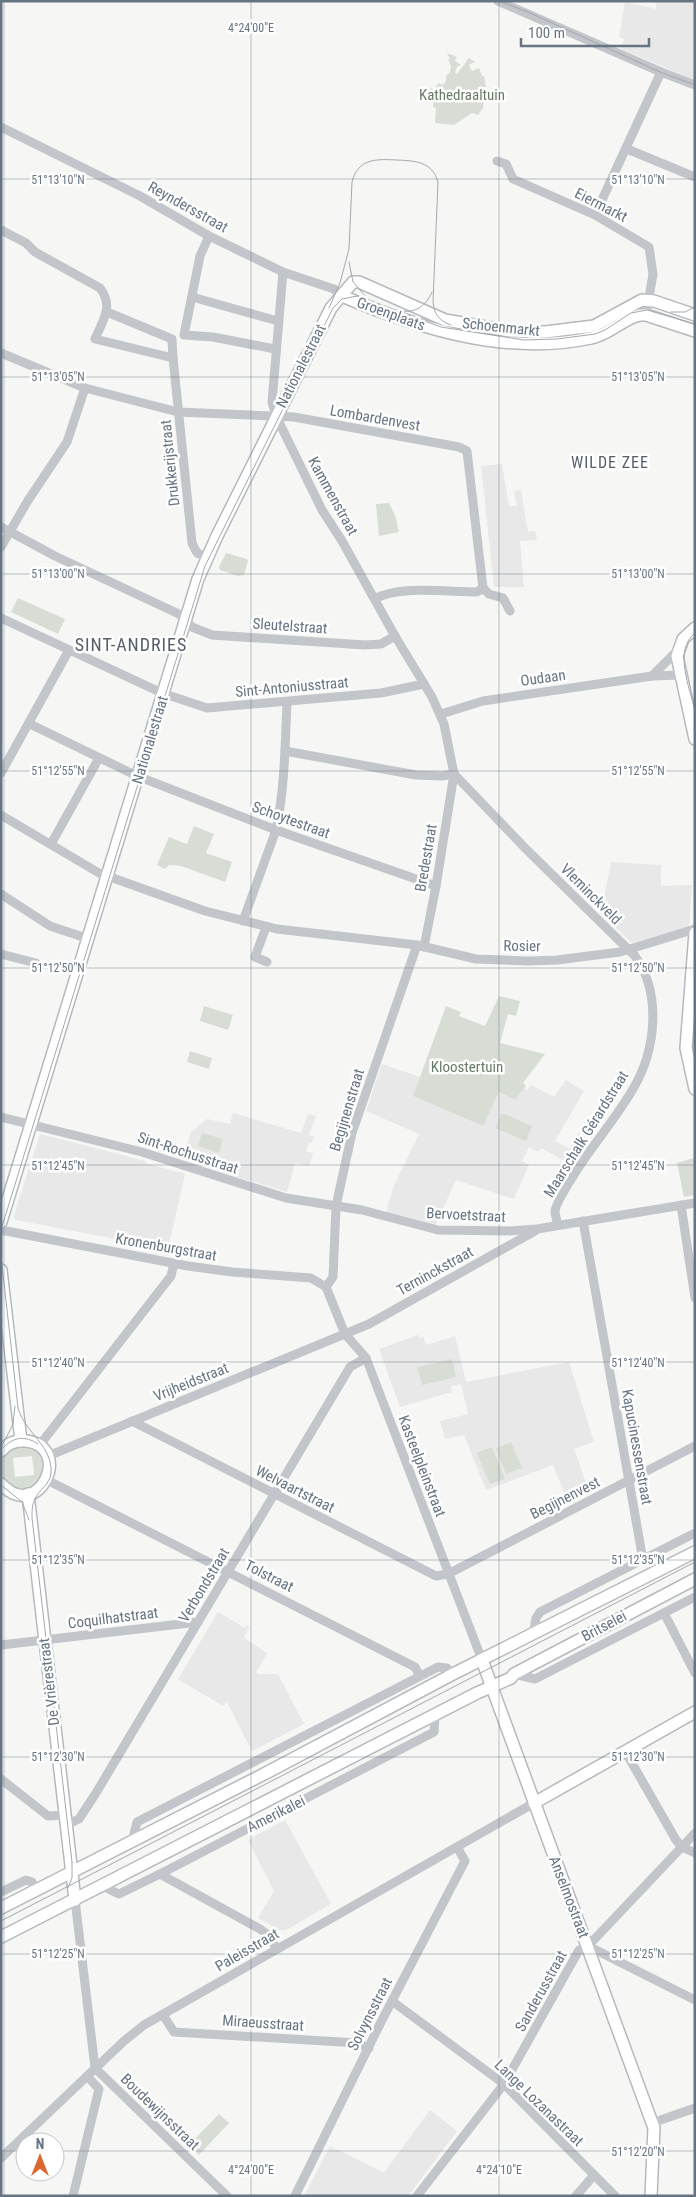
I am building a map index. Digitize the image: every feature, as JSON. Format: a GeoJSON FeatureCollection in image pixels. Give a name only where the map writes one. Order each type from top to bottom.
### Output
{"type":"FeatureCollection","features":[{"type":"Feature","properties":{"kind":"street"},"geometry":{"type":"LineString","coordinates":[[498,1],[660,72],[695,85]]}},
{"type":"Feature","properties":{"kind":"street"},"geometry":{"type":"LineString","coordinates":[[595,215],[627,149],[660,72]]}},
{"type":"Feature","properties":{"kind":"street","name":"Reyndersstraat"},"geometry":{"type":"LineString","coordinates":[[1,127],[80,166],[209,236],[283,272],[334,289],[342,296]]}},
{"type":"Feature","properties":{"kind":"street"},"geometry":{"type":"LineString","coordinates":[[627,149],[695,176]]}},
{"type":"Feature","properties":{"kind":"street","name":"Eiermarkt"},"geometry":{"type":"LineString","coordinates":[[498,160],[506,164],[513,179],[595,215],[650,247],[653,274],[649,300]]}},
{"type":"Feature","properties":{"kind":"street"},"geometry":{"type":"LineString","coordinates":[[1,230],[35,252],[100,288],[107,298],[107,312],[95,339],[173,358]]}},
{"type":"Feature","properties":{"kind":"street"},"geometry":{"type":"LineString","coordinates":[[209,236],[200,256],[184,335],[213,337],[275,349]]}},
{"type":"Feature","properties":{"kind":"street","name":"Kammenstraat"},"geometry":{"type":"LineString","coordinates":[[283,272],[272,402],[276,416],[322,510],[342,541],[441,714],[454,774]]}},
{"type":"Feature","properties":{"kind":"street","name":"Nationalestraat"},"geometry":{"type":"LineString","coordinates":[[1,1222],[207,557],[329,310],[353,282]]}},
{"type":"Feature","properties":{"kind":"street","name":"Groenplaats"},"geometry":{"type":"LineString","coordinates":[[353,282],[359,282],[376,288],[438,317]]}},
{"type":"Feature","properties":{"kind":"street","name":"Groenplaats"},"geometry":{"type":"LineString","coordinates":[[342,296],[407,322],[440,332]]}},
{"type":"Feature","properties":{"kind":"street"},"geometry":{"type":"LineString","coordinates":[[192,297],[278,321]]}},
{"type":"Feature","properties":{"kind":"street"},"geometry":{"type":"LineString","coordinates":[[690,329],[646,315],[649,300],[695,315]]}},
{"type":"Feature","properties":{"kind":"street","name":"Schoenmarkt"},"geometry":{"type":"LineString","coordinates":[[440,332],[530,333],[585,328],[602,322],[635,302],[649,300]]}},
{"type":"Feature","properties":{"kind":"street","name":"Drukkerijstraat"},"geometry":{"type":"LineString","coordinates":[[107,312],[172,339],[193,547],[197,552],[207,557]]}},
{"type":"Feature","properties":{"kind":"street","name":"Schoenmarkt"},"geometry":{"type":"LineString","coordinates":[[438,317],[478,332],[529,344],[592,338],[600,336],[634,317],[646,315]]}},
{"type":"Feature","properties":{"kind":"street","name":"Lombardenvest"},"geometry":{"type":"LineString","coordinates":[[1,354],[85,388],[178,412],[294,417],[467,451],[483,588]]}},
{"type":"Feature","properties":{"kind":"street"},"geometry":{"type":"LineString","coordinates":[[1,547],[67,442],[85,388]]}},
{"type":"Feature","properties":{"kind":"street","name":"Sleutelstraat"},"geometry":{"type":"LineString","coordinates":[[1,526],[55,556],[179,614],[192,627],[212,635],[365,645],[381,644],[395,636]]}},
{"type":"Feature","properties":{"kind":"street"},"geometry":{"type":"LineString","coordinates":[[375,599],[384,594],[391,593],[477,592],[483,588],[489,594],[503,598],[510,611]]}},
{"type":"Feature","properties":{"kind":"street","name":"Sint-Antoniusstraat"},"geometry":{"type":"LineString","coordinates":[[1,618],[164,694],[207,708],[381,693],[424,684]]}},
{"type":"Feature","properties":{"kind":"street"},"geometry":{"type":"LineString","coordinates":[[695,628],[683,639],[678,650],[677,663],[695,739]]}},
{"type":"Feature","properties":{"kind":"street"},"geometry":{"type":"LineString","coordinates":[[1,774],[69,650]]}},
{"type":"Feature","properties":{"kind":"street"},"geometry":{"type":"LineString","coordinates":[[652,676],[678,650]]}},
{"type":"Feature","properties":{"kind":"street","name":"Oudaan"},"geometry":{"type":"LineString","coordinates":[[441,714],[483,701],[652,676],[680,676]]}},
{"type":"Feature","properties":{"kind":"street"},"geometry":{"type":"LineString","coordinates":[[243,921],[276,830],[284,782],[287,702]]}},
{"type":"Feature","properties":{"kind":"street","name":"Schoytestraat"},"geometry":{"type":"LineString","coordinates":[[30,724],[138,777],[276,830],[436,886]]}},
{"type":"Feature","properties":{"kind":"street"},"geometry":{"type":"LineString","coordinates":[[285,751],[416,775],[442,776],[454,774]]}},
{"type":"Feature","properties":{"kind":"street"},"geometry":{"type":"LineString","coordinates":[[51,844],[99,758]]}},
{"type":"Feature","properties":{"kind":"street","name":"Bredestraat"},"geometry":{"type":"LineString","coordinates":[[420,946],[436,886],[454,774]]}},
{"type":"Feature","properties":{"kind":"street","name":"Vleminckveld"},"geometry":{"type":"LineString","coordinates":[[454,774],[527,850],[634,956],[645,974],[652,1000],[652,1030],[646,1057]]}},
{"type":"Feature","properties":{"kind":"street","name":"Rosier"},"geometry":{"type":"LineString","coordinates":[[1,814],[99,873],[188,905],[266,927],[310,934],[420,946],[476,959],[528,960],[557,960],[628,950],[695,929]]}},
{"type":"Feature","properties":{"kind":"street"},"geometry":{"type":"LineString","coordinates":[[1,894],[50,926],[89,939]]}},
{"type":"Feature","properties":{"kind":"street"},"geometry":{"type":"LineString","coordinates":[[266,927],[255,957],[267,962]]}},
{"type":"Feature","properties":{"kind":"street"},"geometry":{"type":"LineString","coordinates":[[695,933],[686,1048],[695,1089]]}},
{"type":"Feature","properties":{"kind":"street","name":"Begijnenstraat"},"geometry":{"type":"LineString","coordinates":[[326,1287],[333,1277],[336,1206],[352,1133],[420,946]]}},
{"type":"Feature","properties":{"kind":"street"},"geometry":{"type":"LineString","coordinates":[[1,954],[36,963]]}},
{"type":"Feature","properties":{"kind":"street","name":"Maarschalk Gérardstraat"},"geometry":{"type":"LineString","coordinates":[[558,1226],[555,1209],[576,1170],[633,1089],[646,1057]]}},
{"type":"Feature","properties":{"kind":"street","name":"Sint-Rochusstraat"},"geometry":{"type":"LineString","coordinates":[[1,1117],[142,1152],[286,1198],[336,1206]]}},
{"type":"Feature","properties":{"kind":"street"},"geometry":{"type":"LineString","coordinates":[[537,1230],[695,1203]]}},
{"type":"Feature","properties":{"kind":"street"},"geometry":{"type":"LineString","coordinates":[[681,1205],[695,1298]]}},
{"type":"Feature","properties":{"kind":"street","name":"Bervoetstraat"},"geometry":{"type":"LineString","coordinates":[[336,1206],[362,1210],[438,1230],[537,1230]]}},
{"type":"Feature","properties":{"kind":"street","name":"Kapucinessenstraat"},"geometry":{"type":"LineString","coordinates":[[583,1221],[643,1560]]}},
{"type":"Feature","properties":{"kind":"street","name":"Kronenburgstraat"},"geometry":{"type":"LineString","coordinates":[[1,1230],[174,1263],[232,1272],[311,1278],[326,1287]]}},
{"type":"Feature","properties":{"kind":"street","name":"Terninckstraat"},"geometry":{"type":"LineString","coordinates":[[345,1334],[369,1324],[537,1230]]}},
{"type":"Feature","properties":{"kind":"street"},"geometry":{"type":"LineString","coordinates":[[40,1446],[171,1276],[174,1263]]}},
{"type":"Feature","properties":{"kind":"street"},"geometry":{"type":"LineString","coordinates":[[1,1270],[21,1441]]}},
{"type":"Feature","properties":{"kind":"street","name":"Kasteelpleinstraat"},"geometry":{"type":"LineString","coordinates":[[326,1287],[345,1334],[362,1360],[482,1660]]}},
{"type":"Feature","properties":{"kind":"street","name":"Vrijheidstraat"},"geometry":{"type":"LineString","coordinates":[[48,1456],[345,1334]]}},
{"type":"Feature","properties":{"kind":"street","name":"Verbondstraat"},"geometry":{"type":"LineString","coordinates":[[65,1820],[79,1819],[350,1367],[362,1360]]}},
{"type":"Feature","properties":{"kind":"street","name":"Welvaartstraat"},"geometry":{"type":"LineString","coordinates":[[132,1421],[436,1576],[448,1574]]}},
{"type":"Feature","properties":{"kind":"street"},"geometry":{"type":"LineString","coordinates":[[2,1449],[11,1443],[31,1442],[40,1446],[48,1456],[50,1470],[47,1480],[37,1490],[28,1494],[16,1494],[3,1489]]}},
{"type":"Feature","properties":{"kind":"street","name":"Begijnenvest"},"geometry":{"type":"LineString","coordinates":[[448,1574],[695,1446]]}},
{"type":"Feature","properties":{"kind":"street","name":"Tolstraat"},"geometry":{"type":"LineString","coordinates":[[47,1480],[415,1667],[420,1676]]}},
{"type":"Feature","properties":{"kind":"street","name":"De Vrièrestraat"},"geometry":{"type":"LineString","coordinates":[[28,1494],[70,1873],[74,1883],[75,1900]]}},
{"type":"Feature","properties":{"kind":"street"},"geometry":{"type":"LineString","coordinates":[[532,1635],[537,1616],[540,1612],[695,1533]]}},
{"type":"Feature","properties":{"kind":"street","name":"Britselei"},"geometry":{"type":"LineString","coordinates":[[482,1660],[695,1552]]}},
{"type":"Feature","properties":{"kind":"street","name":"Britselei"},"geometry":{"type":"LineString","coordinates":[[491,1687],[695,1579]]}},
{"type":"Feature","properties":{"kind":"street","name":"Britselei"},"geometry":{"type":"LineString","coordinates":[[514,1674],[536,1679],[695,1597]]}},
{"type":"Feature","properties":{"kind":"street"},"geometry":{"type":"LineString","coordinates":[[664,1613],[695,1672]]}},
{"type":"Feature","properties":{"kind":"street","name":"Coquilhatstraat"},"geometry":{"type":"LineString","coordinates":[[1,1645],[198,1622]]}},
{"type":"Feature","properties":{"kind":"street"},"geometry":{"type":"LineString","coordinates":[[1,1908],[482,1660],[491,1687]]}},
{"type":"Feature","properties":{"kind":"street"},"geometry":{"type":"LineString","coordinates":[[132,1842],[137,1822],[441,1666],[447,1668],[453,1674]]}},
{"type":"Feature","properties":{"kind":"street","name":"Amerikalei"},"geometry":{"type":"LineString","coordinates":[[1,1938],[491,1687]]}},
{"type":"Feature","properties":{"kind":"street","name":"Anselmostraat"},"geometry":{"type":"LineString","coordinates":[[491,1687],[652,2124],[650,2196]]}},
{"type":"Feature","properties":{"kind":"street"},"geometry":{"type":"LineString","coordinates":[[534,1804],[695,1712]]}},
{"type":"Feature","properties":{"kind":"street","name":"Amerikalei"},"geometry":{"type":"LineString","coordinates":[[102,1886],[119,1894],[160,1874],[434,1732],[435,1715]]}},
{"type":"Feature","properties":{"kind":"street"},"geometry":{"type":"LineString","coordinates":[[625,1751],[682,1847],[695,1853]]}},
{"type":"Feature","properties":{"kind":"street"},"geometry":{"type":"LineString","coordinates":[[1,1780],[48,1816],[65,1820]]}},
{"type":"Feature","properties":{"kind":"street","name":"Paleisstraat"},"geometry":{"type":"LineString","coordinates":[[1,2158],[132,2033],[534,1804]]}},
{"type":"Feature","properties":{"kind":"street","name":"Sanderusstraat"},"geometry":{"type":"LineString","coordinates":[[417,2196],[504,2084],[579,1950],[588,1946],[695,1833]]}},
{"type":"Feature","properties":{"kind":"street","name":"Solvynsstraat"},"geometry":{"type":"LineString","coordinates":[[295,2196],[392,2001],[465,1861],[457,1847]]}},
{"type":"Feature","properties":{"kind":"street"},"geometry":{"type":"LineString","coordinates":[[160,1874],[260,1928],[268,1935],[277,1949]]}},
{"type":"Feature","properties":{"kind":"street"},"geometry":{"type":"LineString","coordinates":[[1,1892],[26,1880],[32,1882],[36,1890]]}},
{"type":"Feature","properties":{"kind":"street"},"geometry":{"type":"LineString","coordinates":[[75,1900],[96,2068]]}},
{"type":"Feature","properties":{"kind":"street"},"geometry":{"type":"LineString","coordinates":[[588,1946],[695,2000]]}},
{"type":"Feature","properties":{"kind":"street","name":"Lange Lozanastraat"},"geometry":{"type":"LineString","coordinates":[[392,2001],[504,2084],[615,2196]]}},
{"type":"Feature","properties":{"kind":"street","name":"Miraeusstraat"},"geometry":{"type":"LineString","coordinates":[[163,2014],[174,2032],[358,2043],[369,2048]]}},
{"type":"Feature","properties":{"kind":"street","name":"Boudewijnsstraat"},"geometry":{"type":"LineString","coordinates":[[96,2068],[226,2196]]}},
{"type":"Feature","properties":{"kind":"street"},"geometry":{"type":"LineString","coordinates":[[73,2196],[98,2089],[87,2076]]}},
{"type":"Feature","properties":{"kind":"street"},"geometry":{"type":"LineString","coordinates":[[652,2124],[695,2108]]}},
{"type":"Feature","properties":{"kind":"street"},"geometry":{"type":"LineString","coordinates":[[576,2196],[594,2175]]}},
{"type":"Feature","properties":{"kind":"shaded area"},"geometry":{"type":"Polygon","coordinates":[[[656,1],[695,1],[695,80],[621,49],[624,39],[619,37],[625,2],[656,9],[656,1]]]}},
{"type":"Feature","properties":{"kind":"shaded area"},"geometry":{"type":"Polygon","coordinates":[[[502,464],[509,506],[517,506],[514,491],[521,490],[528,532],[535,531],[537,540],[520,541],[524,587],[494,587],[481,466],[502,464]]]}},
{"type":"Feature","properties":{"kind":"shaded area"},"geometry":{"type":"Polygon","coordinates":[[[611,862],[661,865],[661,886],[692,885],[689,927],[632,943],[598,911],[603,903],[611,862]]]}},
{"type":"Feature","properties":{"kind":"shaded area"},"geometry":{"type":"Polygon","coordinates":[[[382,1064],[420,1077],[413,1096],[483,1126],[499,1092],[515,1100],[524,1088],[528,1090],[531,1085],[554,1097],[566,1080],[584,1091],[555,1141],[569,1149],[579,1132],[588,1139],[570,1164],[541,1148],[538,1152],[529,1147],[522,1161],[529,1165],[514,1199],[456,1180],[436,1224],[387,1212],[395,1183],[419,1134],[366,1111],[382,1064]]]}},
{"type":"Feature","properties":{"kind":"shaded area"},"geometry":{"type":"Polygon","coordinates":[[[233,1113],[301,1133],[308,1114],[316,1116],[309,1135],[314,1137],[312,1143],[309,1142],[306,1151],[313,1153],[309,1166],[295,1163],[287,1192],[227,1174],[183,1157],[191,1132],[207,1119],[230,1124],[233,1113]]]}},
{"type":"Feature","properties":{"kind":"shaded area"},"geometry":{"type":"Polygon","coordinates":[[[40,1134],[145,1161],[145,1163],[185,1174],[168,1249],[16,1220],[14,1217],[17,1205],[40,1134]]]}},
{"type":"Feature","properties":{"kind":"shaded area"},"geometry":{"type":"Polygon","coordinates":[[[418,1335],[420,1338],[423,1336],[426,1345],[455,1336],[466,1382],[569,1362],[594,1442],[574,1449],[589,1492],[568,1502],[553,1465],[486,1490],[464,1435],[445,1439],[440,1421],[468,1414],[461,1384],[451,1386],[452,1392],[400,1407],[379,1349],[418,1335]]]}},
{"type":"Feature","properties":{"kind":"shaded area"},"geometry":{"type":"Polygon","coordinates":[[[218,1612],[245,1628],[246,1625],[249,1627],[244,1638],[267,1653],[256,1670],[257,1674],[278,1674],[304,1724],[252,1751],[227,1702],[223,1706],[178,1679],[218,1612]]]}},
{"type":"Feature","properties":{"kind":"shaded area"},"geometry":{"type":"Polygon","coordinates":[[[285,1820],[331,1904],[286,1930],[279,1930],[258,1918],[274,1891],[248,1840],[285,1820]]]}},
{"type":"Feature","properties":{"kind":"shaded area"},"geometry":{"type":"Polygon","coordinates":[[[430,2110],[457,2131],[408,2196],[304,2196],[330,2146],[384,2173],[430,2110]]]}},
{"type":"Feature","properties":{"kind":"green space","name":"Kathedraaltuin"},"geometry":{"type":"Polygon","coordinates":[[[447,53],[457,57],[455,61],[461,65],[457,67],[455,73],[457,74],[469,58],[475,62],[469,65],[472,71],[479,68],[482,76],[484,76],[486,87],[483,87],[483,108],[478,115],[472,113],[454,125],[435,123],[436,108],[433,107],[435,93],[427,92],[428,88],[435,89],[438,83],[443,85],[446,81],[446,76],[450,72],[451,67],[447,53]]]}},
{"type":"Feature","properties":{"kind":"green space"},"geometry":{"type":"Polygon","coordinates":[[[389,503],[395,515],[399,532],[379,536],[376,504],[389,503]]]}},
{"type":"Feature","properties":{"kind":"green space"},"geometry":{"type":"Polygon","coordinates":[[[226,553],[247,559],[244,575],[238,576],[220,570],[219,567],[226,553]]]}},
{"type":"Feature","properties":{"kind":"green space"},"geometry":{"type":"Polygon","coordinates":[[[18,598],[65,619],[58,634],[11,612],[18,598]]]}},
{"type":"Feature","properties":{"kind":"green space"},"geometry":{"type":"Polygon","coordinates":[[[194,826],[214,834],[206,853],[232,862],[225,882],[181,866],[169,865],[165,869],[157,865],[169,837],[187,844],[194,826]]]}},
{"type":"Feature","properties":{"kind":"green space","name":"Kloostertuin"},"geometry":{"type":"Polygon","coordinates":[[[499,996],[520,1001],[516,1016],[508,1014],[500,1043],[545,1054],[523,1083],[526,1086],[515,1100],[499,1092],[483,1126],[413,1096],[446,1006],[461,1012],[459,1016],[485,1026],[499,996]]]}},
{"type":"Feature","properties":{"kind":"green space"},"geometry":{"type":"Polygon","coordinates":[[[204,1006],[233,1015],[228,1030],[200,1021],[204,1006]]]}},
{"type":"Feature","properties":{"kind":"green space"},"geometry":{"type":"Polygon","coordinates":[[[190,1051],[212,1058],[209,1069],[187,1062],[190,1051]]]}},
{"type":"Feature","properties":{"kind":"green space"},"geometry":{"type":"Polygon","coordinates":[[[502,1113],[532,1126],[526,1141],[495,1128],[502,1113]]]}},
{"type":"Feature","properties":{"kind":"green space"},"geometry":{"type":"Polygon","coordinates":[[[202,1133],[223,1139],[219,1153],[198,1146],[202,1133]]]}},
{"type":"Feature","properties":{"kind":"green space"},"geometry":{"type":"Polygon","coordinates":[[[694,1158],[695,1195],[684,1197],[677,1163],[694,1158]]]}},
{"type":"Feature","properties":{"kind":"green space"},"geometry":{"type":"Polygon","coordinates":[[[452,1359],[456,1377],[422,1385],[417,1367],[452,1359]]]}},
{"type":"Feature","properties":{"kind":"green space"},"geometry":{"type":"Polygon","coordinates":[[[511,1442],[522,1468],[506,1474],[496,1448],[511,1442]]]}},
{"type":"Feature","properties":{"kind":"green space"},"geometry":{"type":"Polygon","coordinates":[[[18,1443],[43,1451],[47,1478],[22,1493],[1,1479],[1,1456],[18,1443]],[[32,1456],[13,1458],[15,1477],[34,1475],[32,1456]]]}},
{"type":"Feature","properties":{"kind":"green space"},"geometry":{"type":"Polygon","coordinates":[[[492,1447],[505,1479],[490,1484],[477,1453],[492,1447]]]}},
{"type":"Feature","properties":{"kind":"green space"},"geometry":{"type":"Polygon","coordinates":[[[219,2114],[229,2123],[199,2155],[189,2145],[219,2114]]]}},
{"type":"Feature","properties":{"kind":"tunnel"},"geometry":{"type":"LineString","coordinates":[[692,1067],[695,1028]]}},
{"type":"Feature","properties":{"kind":"tram line"},"geometry":{"type":"LineString","coordinates":[[499,1],[528,12],[660,72],[695,85]]}},
{"type":"Feature","properties":{"kind":"tram line"},"geometry":{"type":"LineString","coordinates":[[329,308],[340,283],[349,249],[352,182],[355,174],[364,164],[376,160],[410,161],[427,166],[432,170],[438,182],[433,302],[438,316],[451,325]]}},
{"type":"Feature","properties":{"kind":"tram line"},"geometry":{"type":"LineString","coordinates":[[349,262],[353,282],[367,298]]}},
{"type":"Feature","properties":{"kind":"tram line"},"geometry":{"type":"LineString","coordinates":[[401,311],[411,311],[420,308],[432,292]]}},
{"type":"Feature","properties":{"kind":"tram line"},"geometry":{"type":"LineString","coordinates":[[1,1230],[205,566],[333,308],[342,299],[357,296],[441,327],[524,340],[557,339],[595,334],[605,330],[631,313],[647,310],[695,324]]}},
{"type":"Feature","properties":{"kind":"tram line"},"geometry":{"type":"LineString","coordinates":[[671,312],[685,312],[695,307]]}},
{"type":"Feature","properties":{"kind":"tram line"},"geometry":{"type":"LineString","coordinates":[[695,633],[688,640],[684,659],[687,681],[695,711]]}},
{"type":"Feature","properties":{"kind":"tram line"},"geometry":{"type":"LineString","coordinates":[[1,1256],[18,1408],[26,1425],[48,1455],[50,1463],[50,1477],[35,1499],[32,1518],[72,1862],[72,1878],[68,1888]]}},
{"type":"Feature","properties":{"kind":"tram line"},"geometry":{"type":"LineString","coordinates":[[1,1448],[13,1424],[15,1406]]}},
{"type":"Feature","properties":{"kind":"tram line"},"geometry":{"type":"LineString","coordinates":[[3,1448],[11,1441],[19,1438],[28,1439],[38,1444]]}},
{"type":"Feature","properties":{"kind":"tram line"},"geometry":{"type":"LineString","coordinates":[[1,1485],[22,1502],[29,1520]]}},
{"type":"Feature","properties":{"kind":"tram line"},"geometry":{"type":"LineString","coordinates":[[1,1921],[695,1562]]}},
{"type":"Feature","properties":{"kind":"district","name":"WILDE ZEE"},"geometry":{"type":"Point","coordinates":[610,462]}},
{"type":"Feature","properties":{"kind":"district","name":"SINT-ANDRIES"},"geometry":{"type":"Point","coordinates":[131,644]}}]}
